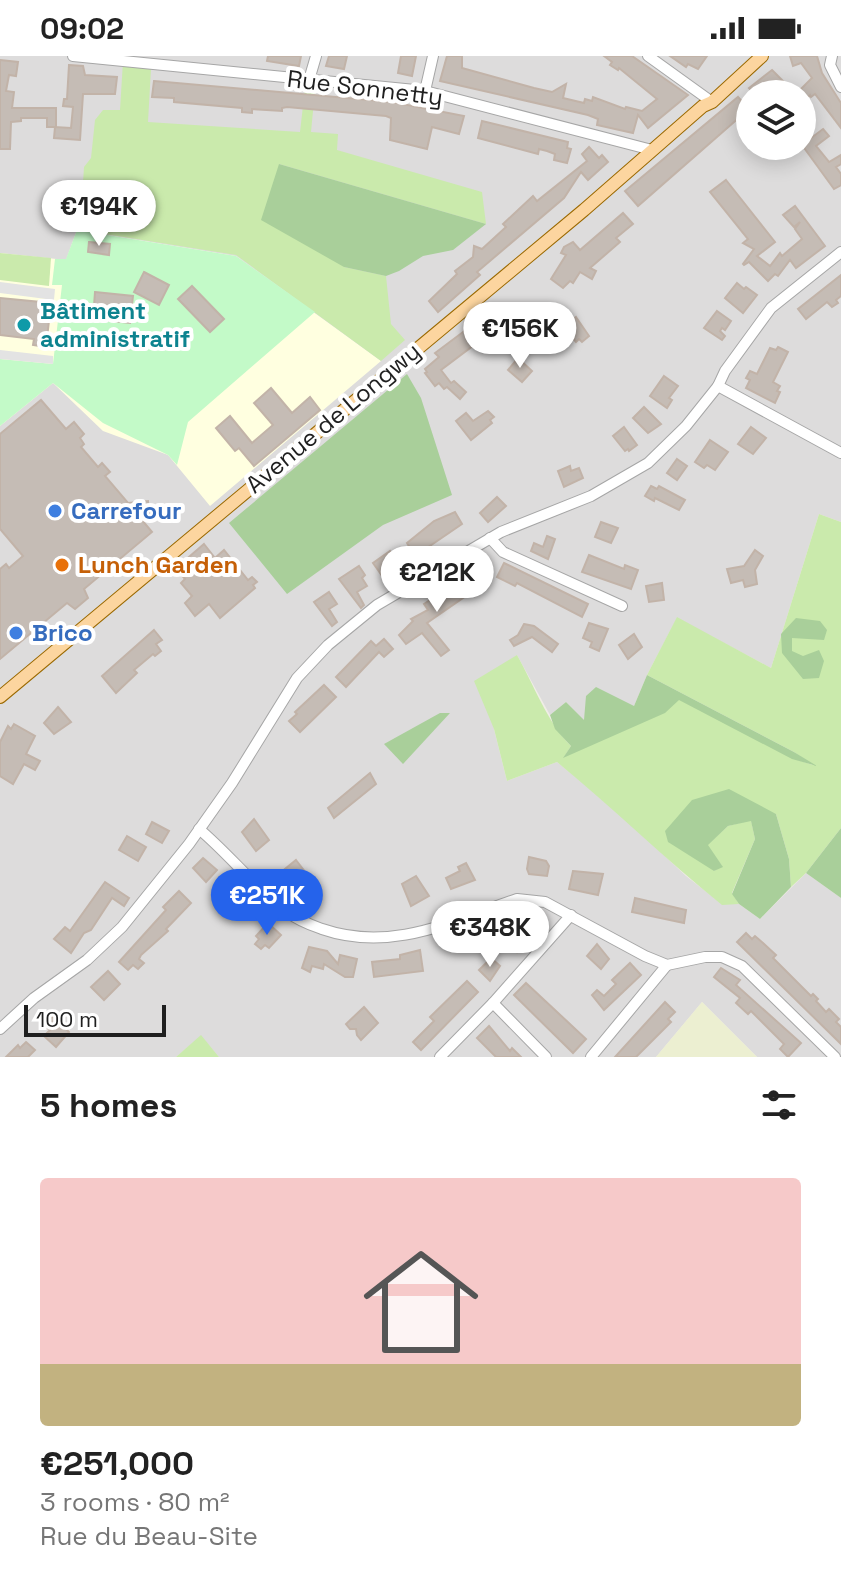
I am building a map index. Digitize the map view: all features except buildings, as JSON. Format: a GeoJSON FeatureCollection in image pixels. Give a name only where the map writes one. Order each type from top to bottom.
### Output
{"type":"FeatureCollection","features":[{"type":"Feature","properties":{"kind":"main road","name":"Avenue de Longwy"},"geometry":{"type":"LineString","coordinates":[[707,101],[750,56]]}},
{"type":"Feature","properties":{"kind":"main road","name":"Avenue de Longwy"},"geometry":{"type":"LineString","coordinates":[[0,697],[584,210],[762,56]]}},
{"type":"Feature","properties":{"kind":"street","name":"Rue Sonnetty"},"geometry":{"type":"LineString","coordinates":[[73,56],[130,59],[425,91],[652,150]]}},
{"type":"Feature","properties":{"kind":"street"},"geometry":{"type":"LineString","coordinates":[[309,80],[316,56]]}},
{"type":"Feature","properties":{"kind":"street"},"geometry":{"type":"LineString","coordinates":[[425,91],[433,56]]}},
{"type":"Feature","properties":{"kind":"street"},"geometry":{"type":"LineString","coordinates":[[648,56],[707,101]]}},
{"type":"Feature","properties":{"kind":"street"},"geometry":{"type":"LineString","coordinates":[[832,56],[830,65],[841,87]]}},
{"type":"Feature","properties":{"kind":"street"},"geometry":{"type":"LineString","coordinates":[[0,1029],[34,998],[112,938],[199,829],[232,783],[297,678],[318,654],[377,605],[490,538],[591,496],[633,474],[677,438],[718,386],[725,371],[771,308],[841,252]]}},
{"type":"Feature","properties":{"kind":"street"},"geometry":{"type":"LineString","coordinates":[[718,386],[841,453]]}},
{"type":"Feature","properties":{"kind":"street"},"geometry":{"type":"LineString","coordinates":[[490,538],[503,552],[622,606]]}},
{"type":"Feature","properties":{"kind":"street"},"geometry":{"type":"LineString","coordinates":[[199,829],[289,914],[338,934],[363,939],[419,933],[517,899],[545,902],[667,965],[705,957],[722,957],[742,966],[835,1057]]}},
{"type":"Feature","properties":{"kind":"street"},"geometry":{"type":"LineString","coordinates":[[440,1057],[571,915]]}},
{"type":"Feature","properties":{"kind":"street"},"geometry":{"type":"LineString","coordinates":[[591,1057],[667,965]]}},
{"type":"Feature","properties":{"kind":"street"},"geometry":{"type":"LineString","coordinates":[[493,1003],[546,1057]]}},
{"type":"Feature","properties":{"kind":"shaded area"},"geometry":{"type":"Polygon","coordinates":[[[0,56],[841,56],[841,522],[819,514],[771,668],[677,618],[634,706],[584,721],[566,702],[550,715],[517,655],[494,729],[507,781],[557,762],[722,904],[739,904],[760,919],[806,873],[841,898],[841,1057],[757,1057],[702,1002],[656,1057],[219,1057],[201,1036],[176,1057],[0,1057],[0,56]]]}},
{"type":"Feature","properties":{"kind":"shaded area"},"geometry":{"type":"Polygon","coordinates":[[[77,230],[236,256],[381,361],[210,506],[168,455],[103,431],[53,383],[0,426],[0,253],[66,260],[77,230]]]}},
{"type":"Feature","properties":{"kind":"shaded area"},"geometry":{"type":"Polygon","coordinates":[[[0,282],[55,289],[54,300],[0,293],[0,282]]]}},
{"type":"Feature","properties":{"kind":"shaded area"},"geometry":{"type":"Polygon","coordinates":[[[0,350],[53,356],[53,364],[0,359],[0,350]]]}},
{"type":"Feature","properties":{"kind":"shaded area"},"geometry":{"type":"Polygon","coordinates":[[[702,1002],[757,1057],[656,1057],[702,1002]]]}},
{"type":"Feature","properties":{"kind":"green space"},"geometry":{"type":"Polygon","coordinates":[[[123,61],[151,69],[148,122],[300,132],[305,88],[315,90],[311,132],[338,134],[337,150],[482,192],[486,224],[279,164],[344,267],[386,276],[391,324],[405,340],[381,361],[236,255],[80,230],[84,167],[91,158],[95,120],[103,110],[120,110],[123,61]]]}},
{"type":"Feature","properties":{"kind":"green space"},"geometry":{"type":"Polygon","coordinates":[[[279,164],[486,224],[453,250],[423,256],[386,276],[344,267],[261,220],[279,164]]]}},
{"type":"Feature","properties":{"kind":"green space"},"geometry":{"type":"Polygon","coordinates":[[[77,230],[236,256],[315,312],[188,422],[177,465],[168,455],[103,423],[53,383],[0,426],[0,359],[53,364],[62,285],[52,285],[55,259],[66,259],[77,230]]]}},
{"type":"Feature","properties":{"kind":"green space"},"geometry":{"type":"Polygon","coordinates":[[[0,253],[51,258],[49,286],[0,280],[0,253]]]}},
{"type":"Feature","properties":{"kind":"green space"},"geometry":{"type":"Polygon","coordinates":[[[407,374],[421,398],[452,495],[383,525],[287,594],[229,523],[407,374]]]}},
{"type":"Feature","properties":{"kind":"green space"},"geometry":{"type":"Polygon","coordinates":[[[819,514],[841,522],[841,828],[791,887],[789,859],[776,814],[692,800],[714,871],[722,866],[707,845],[728,826],[751,820],[755,839],[732,893],[739,904],[722,905],[557,762],[507,781],[494,729],[474,681],[517,655],[548,715],[571,746],[564,757],[679,699],[792,758],[813,765],[647,675],[677,617],[771,668],[819,514]]]}},
{"type":"Feature","properties":{"kind":"green space"},"geometry":{"type":"Polygon","coordinates":[[[796,618],[820,621],[827,630],[824,640],[792,638],[792,651],[803,656],[819,650],[824,661],[819,678],[803,679],[782,653],[781,634],[796,618]]]}},
{"type":"Feature","properties":{"kind":"green space"},"geometry":{"type":"Polygon","coordinates":[[[647,675],[817,766],[792,759],[679,700],[665,713],[563,758],[571,746],[555,729],[550,715],[566,702],[584,720],[586,696],[596,687],[634,706],[647,675]]]}},
{"type":"Feature","properties":{"kind":"green space"},"geometry":{"type":"Polygon","coordinates":[[[440,713],[450,713],[403,764],[384,744],[440,713]]]}},
{"type":"Feature","properties":{"kind":"green space"},"geometry":{"type":"Polygon","coordinates":[[[729,789],[776,814],[789,859],[791,887],[760,919],[739,904],[732,894],[755,839],[751,821],[728,826],[708,845],[723,867],[714,871],[668,842],[665,831],[692,800],[729,789]]]}},
{"type":"Feature","properties":{"kind":"green space"},"geometry":{"type":"Polygon","coordinates":[[[841,828],[841,898],[806,873],[841,828]]]}},
{"type":"Feature","properties":{"kind":"green space"},"geometry":{"type":"Polygon","coordinates":[[[201,1035],[219,1057],[176,1057],[201,1035]]]}},
{"type":"Feature","properties":{"kind":"place","name":"Bâtiment administratif"},"geometry":{"type":"Point","coordinates":[24,325]}},
{"type":"Feature","properties":{"kind":"place","name":"Carrefour"},"geometry":{"type":"Point","coordinates":[55,511]}},
{"type":"Feature","properties":{"kind":"place","name":"Lunch Garden"},"geometry":{"type":"Point","coordinates":[62,565]}},
{"type":"Feature","properties":{"kind":"place","name":"Brico"},"geometry":{"type":"Point","coordinates":[16,633]}}]}
